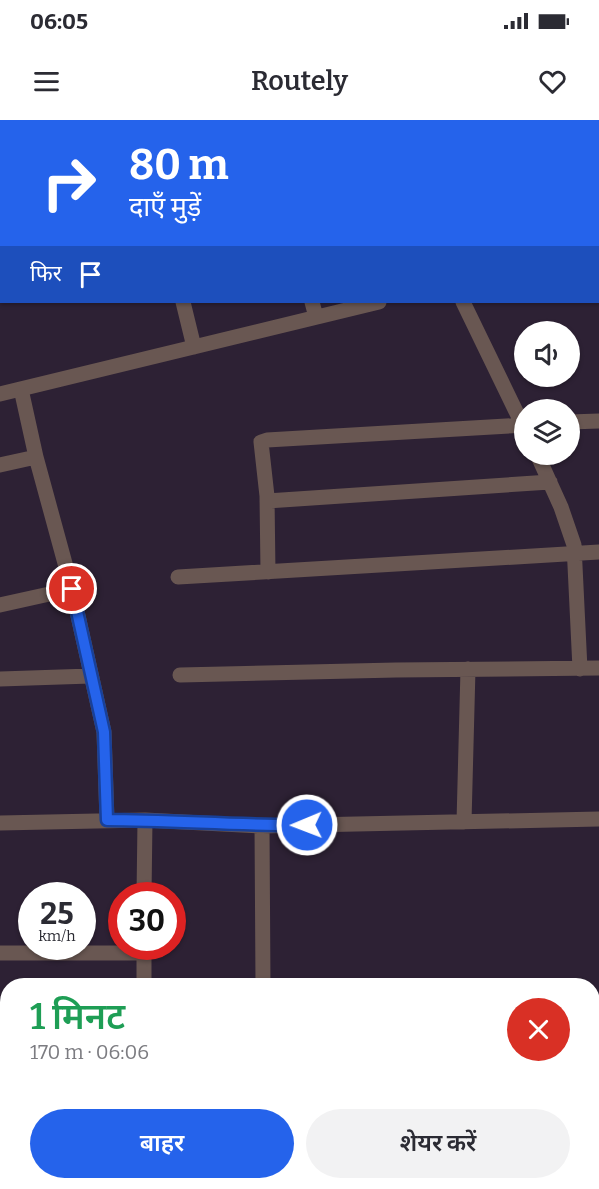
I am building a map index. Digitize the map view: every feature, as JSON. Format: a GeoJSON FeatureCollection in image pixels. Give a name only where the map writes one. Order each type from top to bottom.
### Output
{"type":"FeatureCollection","features":[{"type":"Feature","properties":{"kind":"street"},"geometry":{"type":"LineString","coordinates":[[183,303],[194,347]]}},
{"type":"Feature","properties":{"kind":"street"},"geometry":{"type":"LineString","coordinates":[[312,303],[316,317]]}},
{"type":"Feature","properties":{"kind":"street"},"geometry":{"type":"LineString","coordinates":[[0,394],[375,303]]}},
{"type":"Feature","properties":{"kind":"street"},"geometry":{"type":"LineString","coordinates":[[463,303],[514,407]]}},
{"type":"Feature","properties":{"kind":"street"},"geometry":{"type":"LineString","coordinates":[[21,389],[36,457],[72,589],[105,746],[107,820]]}},
{"type":"Feature","properties":{"kind":"street"},"geometry":{"type":"LineString","coordinates":[[580,422],[599,421]]}},
{"type":"Feature","properties":{"kind":"street"},"geometry":{"type":"LineString","coordinates":[[268,572],[267,501],[260,445],[264,441],[514,428]]}},
{"type":"Feature","properties":{"kind":"street"},"geometry":{"type":"LineString","coordinates":[[0,465],[36,457]]}},
{"type":"Feature","properties":{"kind":"street"},"geometry":{"type":"LineString","coordinates":[[542,465],[561,507],[576,553],[580,669]]}},
{"type":"Feature","properties":{"kind":"street"},"geometry":{"type":"LineString","coordinates":[[267,501],[550,482]]}},
{"type":"Feature","properties":{"kind":"street"},"geometry":{"type":"LineString","coordinates":[[178,577],[599,552]]}},
{"type":"Feature","properties":{"kind":"street"},"geometry":{"type":"LineString","coordinates":[[0,605],[72,589]]}},
{"type":"Feature","properties":{"kind":"street"},"geometry":{"type":"LineString","coordinates":[[180,675],[599,668]]}},
{"type":"Feature","properties":{"kind":"street"},"geometry":{"type":"LineString","coordinates":[[464,822],[468,669]]}},
{"type":"Feature","properties":{"kind":"street"},"geometry":{"type":"LineString","coordinates":[[0,679],[91,676]]}},
{"type":"Feature","properties":{"kind":"street"},"geometry":{"type":"LineString","coordinates":[[0,823],[145,820],[262,826],[599,819]]}},
{"type":"Feature","properties":{"kind":"street"},"geometry":{"type":"LineString","coordinates":[[144,882],[145,820]]}},
{"type":"Feature","properties":{"kind":"street"},"geometry":{"type":"LineString","coordinates":[[262,826],[263,978]]}},
{"type":"Feature","properties":{"kind":"street"},"geometry":{"type":"LineString","coordinates":[[0,953],[108,951]]}},
{"type":"Feature","properties":{"kind":"street"},"geometry":{"type":"LineString","coordinates":[[144,960],[144,978]]}},
{"type":"Feature","properties":{"kind":"route"},"geometry":{"type":"LineString","coordinates":[[72,589],[104,732],[107,820],[262,826],[307,825]]}}]}
